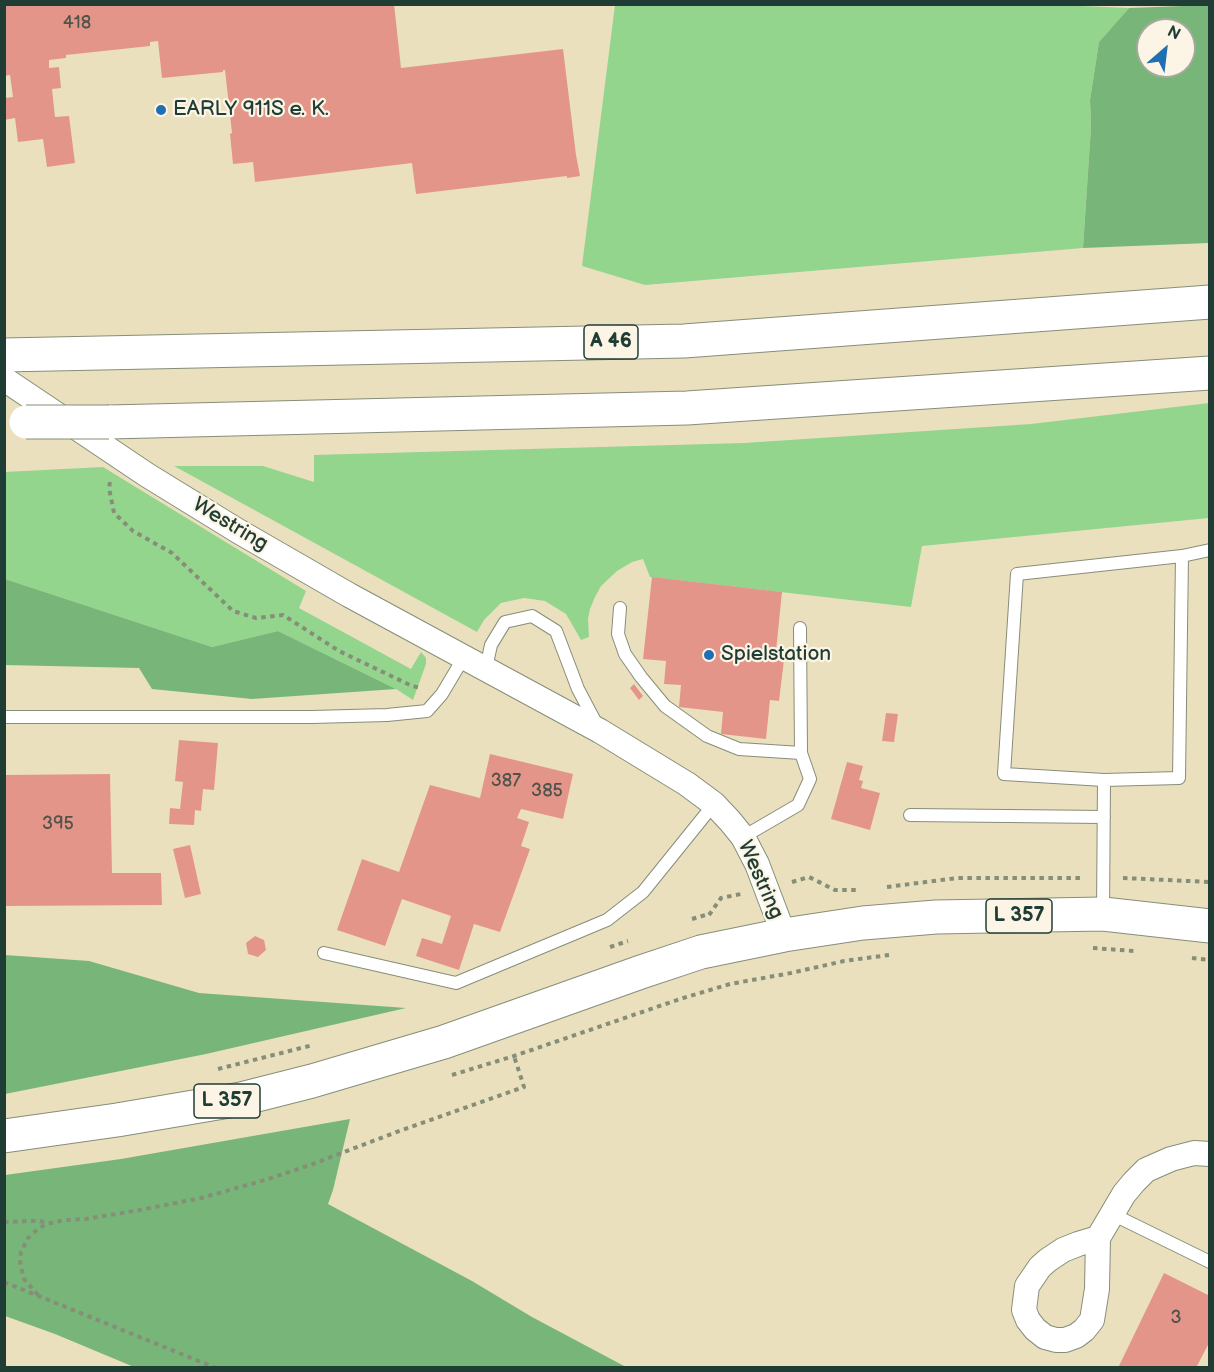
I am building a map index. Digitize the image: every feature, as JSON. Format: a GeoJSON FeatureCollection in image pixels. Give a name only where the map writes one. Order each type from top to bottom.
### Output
{"type":"FeatureCollection","features":[{"type":"Feature","properties":{"kind":"main road","name":"A 46"},"geometry":{"type":"LineString","coordinates":[[7,363],[684,341],[1209,302]]}},
{"type":"Feature","properties":{"kind":"main road"},"geometry":{"type":"LineString","coordinates":[[15,422],[110,436],[687,408],[1209,373]]}},
{"type":"Feature","properties":{"kind":"main road","name":"Westring"},"geometry":{"type":"LineString","coordinates":[[784,935],[863,923],[936,917],[1103,914],[1209,926]]}},
{"type":"Feature","properties":{"kind":"main road","name":"L 357"},"geometry":{"type":"LineString","coordinates":[[4,1136],[230,1101],[312,1081],[444,1042],[701,952],[784,935]]}},
{"type":"Feature","properties":{"kind":"street","name":"Westring"},"geometry":{"type":"LineString","coordinates":[[7,363],[110,436],[147,475],[349,595],[600,731],[687,784],[714,804],[743,837],[757,864],[784,935]]}},
{"type":"Feature","properties":{"kind":"street"},"geometry":{"type":"LineString","coordinates":[[1098,1238],[1124,1194],[1146,1170],[1182,1155],[1209,1154]]}},
{"type":"Feature","properties":{"kind":"lane"},"geometry":{"type":"LineString","coordinates":[[1182,556],[1179,778],[1104,780],[1004,774],[1017,574],[1182,556],[1209,550]]}},
{"type":"Feature","properties":{"kind":"lane"},"geometry":{"type":"LineString","coordinates":[[620,608],[618,634],[625,654],[665,706],[707,736],[739,749],[801,753]]}},
{"type":"Feature","properties":{"kind":"lane"},"geometry":{"type":"LineString","coordinates":[[486,668],[491,645],[505,622],[532,616],[556,631],[578,689],[600,731]]}},
{"type":"Feature","properties":{"kind":"lane"},"geometry":{"type":"LineString","coordinates":[[743,837],[798,805],[810,779],[801,753],[800,628]]}},
{"type":"Feature","properties":{"kind":"lane"},"geometry":{"type":"LineString","coordinates":[[4,717],[312,717],[387,715],[427,711],[442,694],[464,657]]}},
{"type":"Feature","properties":{"kind":"lane"},"geometry":{"type":"LineString","coordinates":[[1103,914],[1104,780]]}},
{"type":"Feature","properties":{"kind":"lane"},"geometry":{"type":"LineString","coordinates":[[324,953],[456,983],[607,920],[643,892],[714,804]]}},
{"type":"Feature","properties":{"kind":"lane"},"geometry":{"type":"LineString","coordinates":[[909,815],[1104,817]]}},
{"type":"Feature","properties":{"kind":"lane"},"geometry":{"type":"LineString","coordinates":[[1112,1214],[1209,1263]]}},
{"type":"Feature","properties":{"kind":"path"},"geometry":{"type":"LineString","coordinates":[[110,436],[110,488],[114,513],[133,531],[172,553],[233,611],[256,618],[283,615],[339,651],[412,686],[442,694]]}},
{"type":"Feature","properties":{"kind":"path"},"geometry":{"type":"LineString","coordinates":[[809,877],[835,890],[868,890]]}},
{"type":"Feature","properties":{"kind":"path"},"geometry":{"type":"LineString","coordinates":[[879,888],[957,878],[1105,878],[1209,882]]}},
{"type":"Feature","properties":{"kind":"path"},"geometry":{"type":"LineString","coordinates":[[686,922],[709,914]]}},
{"type":"Feature","properties":{"kind":"path"},"geometry":{"type":"LineString","coordinates":[[607,948],[629,940]]}},
{"type":"Feature","properties":{"kind":"path"},"geometry":{"type":"LineString","coordinates":[[1087,947],[1144,952]]}},
{"type":"Feature","properties":{"kind":"path"},"geometry":{"type":"LineString","coordinates":[[38,1295],[24,1279],[20,1262],[21,1252],[28,1238],[47,1224],[201,1198],[266,1180],[524,1087],[514,1056],[730,984],[844,961],[890,955]]}},
{"type":"Feature","properties":{"kind":"path"},"geometry":{"type":"LineString","coordinates":[[1188,958],[1209,960]]}},
{"type":"Feature","properties":{"kind":"path"},"geometry":{"type":"LineString","coordinates":[[207,1072],[323,1043]]}},
{"type":"Feature","properties":{"kind":"path"},"geometry":{"type":"LineString","coordinates":[[4,1222],[40,1221],[47,1224]]}},
{"type":"Feature","properties":{"kind":"path"},"geometry":{"type":"LineString","coordinates":[[4,1282],[216,1368]]}},
{"type":"Feature","properties":{"kind":"green space"},"geometry":{"type":"Polygon","coordinates":[[[1034,4],[1129,8],[1099,42],[1090,100],[1091,127],[1083,248],[645,285],[582,266],[615,5],[1034,4]]]}},
{"type":"Feature","properties":{"kind":"green space"},"geometry":{"type":"Polygon","coordinates":[[[1210,5],[1209,243],[1083,248],[1091,127],[1090,100],[1099,42],[1129,8],[1210,5]]]}},
{"type":"Feature","properties":{"kind":"green space"},"geometry":{"type":"Polygon","coordinates":[[[1209,403],[1209,518],[922,546],[911,607],[650,577],[643,559],[632,562],[617,571],[601,586],[590,609],[589,637],[581,640],[566,614],[545,601],[524,598],[501,603],[484,620],[477,632],[174,466],[263,466],[314,482],[314,455],[744,443],[1031,424],[1209,403]]]}},
{"type":"Feature","properties":{"kind":"green space"},"geometry":{"type":"Polygon","coordinates":[[[103,467],[306,591],[299,608],[411,669],[421,652],[426,658],[426,664],[413,700],[396,689],[278,631],[212,647],[5,579],[4,472],[103,467]]]}},
{"type":"Feature","properties":{"kind":"green space"},"geometry":{"type":"Polygon","coordinates":[[[5,579],[212,647],[278,631],[396,689],[252,699],[152,689],[139,668],[5,665],[5,579]]]}},
{"type":"Feature","properties":{"kind":"green space"},"geometry":{"type":"Polygon","coordinates":[[[5,955],[89,961],[199,993],[406,1008],[206,1054],[5,1094],[5,955]]]}},
{"type":"Feature","properties":{"kind":"green space"},"geometry":{"type":"Polygon","coordinates":[[[350,1119],[328,1204],[626,1367],[134,1367],[5,1316],[5,1175],[121,1159],[350,1119]]]}},
{"type":"Feature","properties":{"kind":"building"},"geometry":{"type":"Polygon","coordinates":[[[4,4],[394,4],[401,68],[563,49],[580,176],[416,194],[412,163],[255,182],[253,162],[233,164],[225,70],[162,78],[158,41],[150,42],[150,46],[66,55],[66,58],[49,60],[49,68],[59,67],[61,88],[52,89],[55,117],[69,116],[75,163],[47,167],[43,139],[18,142],[15,118],[4,120],[4,98],[13,97],[10,75],[4,76],[4,4]]]}},
{"type":"Feature","properties":{"kind":"building","name":"Spielstation"},"geometry":{"type":"Polygon","coordinates":[[[652,577],[782,592],[776,651],[785,652],[779,701],[770,700],[766,739],[721,734],[723,712],[679,707],[681,685],[664,684],[666,661],[643,659],[652,577]]]}},
{"type":"Feature","properties":{"kind":"building"},"geometry":{"type":"Polygon","coordinates":[[[634,684],[643,696],[639,700],[630,688],[634,684]]]}},
{"type":"Feature","properties":{"kind":"building"},"geometry":{"type":"Polygon","coordinates":[[[886,713],[898,714],[894,742],[882,741],[886,713]]]}},
{"type":"Feature","properties":{"kind":"building"},"geometry":{"type":"Polygon","coordinates":[[[179,740],[218,743],[214,790],[203,789],[201,811],[195,810],[194,825],[169,824],[170,808],[180,809],[183,782],[175,781],[179,740]]]}},
{"type":"Feature","properties":{"kind":"building"},"geometry":{"type":"Polygon","coordinates":[[[490,754],[573,774],[563,819],[521,809],[517,818],[529,822],[521,846],[530,849],[500,932],[474,924],[459,970],[416,956],[422,938],[442,944],[451,916],[402,899],[385,946],[337,930],[362,859],[399,872],[430,785],[480,798],[490,754]]]}},
{"type":"Feature","properties":{"kind":"building"},"geometry":{"type":"Polygon","coordinates":[[[847,762],[863,766],[859,780],[863,781],[861,788],[880,793],[870,830],[831,819],[847,762]]]}},
{"type":"Feature","properties":{"kind":"building"},"geometry":{"type":"Polygon","coordinates":[[[110,774],[112,873],[161,873],[162,905],[4,906],[4,775],[110,774]]]}},
{"type":"Feature","properties":{"kind":"building"},"geometry":{"type":"Polygon","coordinates":[[[190,845],[201,894],[185,898],[173,849],[190,845]]]}},
{"type":"Feature","properties":{"kind":"building"},"geometry":{"type":"Polygon","coordinates":[[[255,936],[264,940],[266,950],[258,957],[248,954],[246,943],[255,936]]]}},
{"type":"Feature","properties":{"kind":"building"},"geometry":{"type":"Polygon","coordinates":[[[1164,1273],[1210,1296],[1210,1341],[1196,1368],[1118,1368],[1164,1273]]]}},
{"type":"Feature","properties":{"kind":"place","name":"EARLY 911S e. K."},"geometry":{"type":"Point","coordinates":[161,110]}},
{"type":"Feature","properties":{"kind":"place","name":"Spielstation"},"geometry":{"type":"Point","coordinates":[709,655]}}]}
